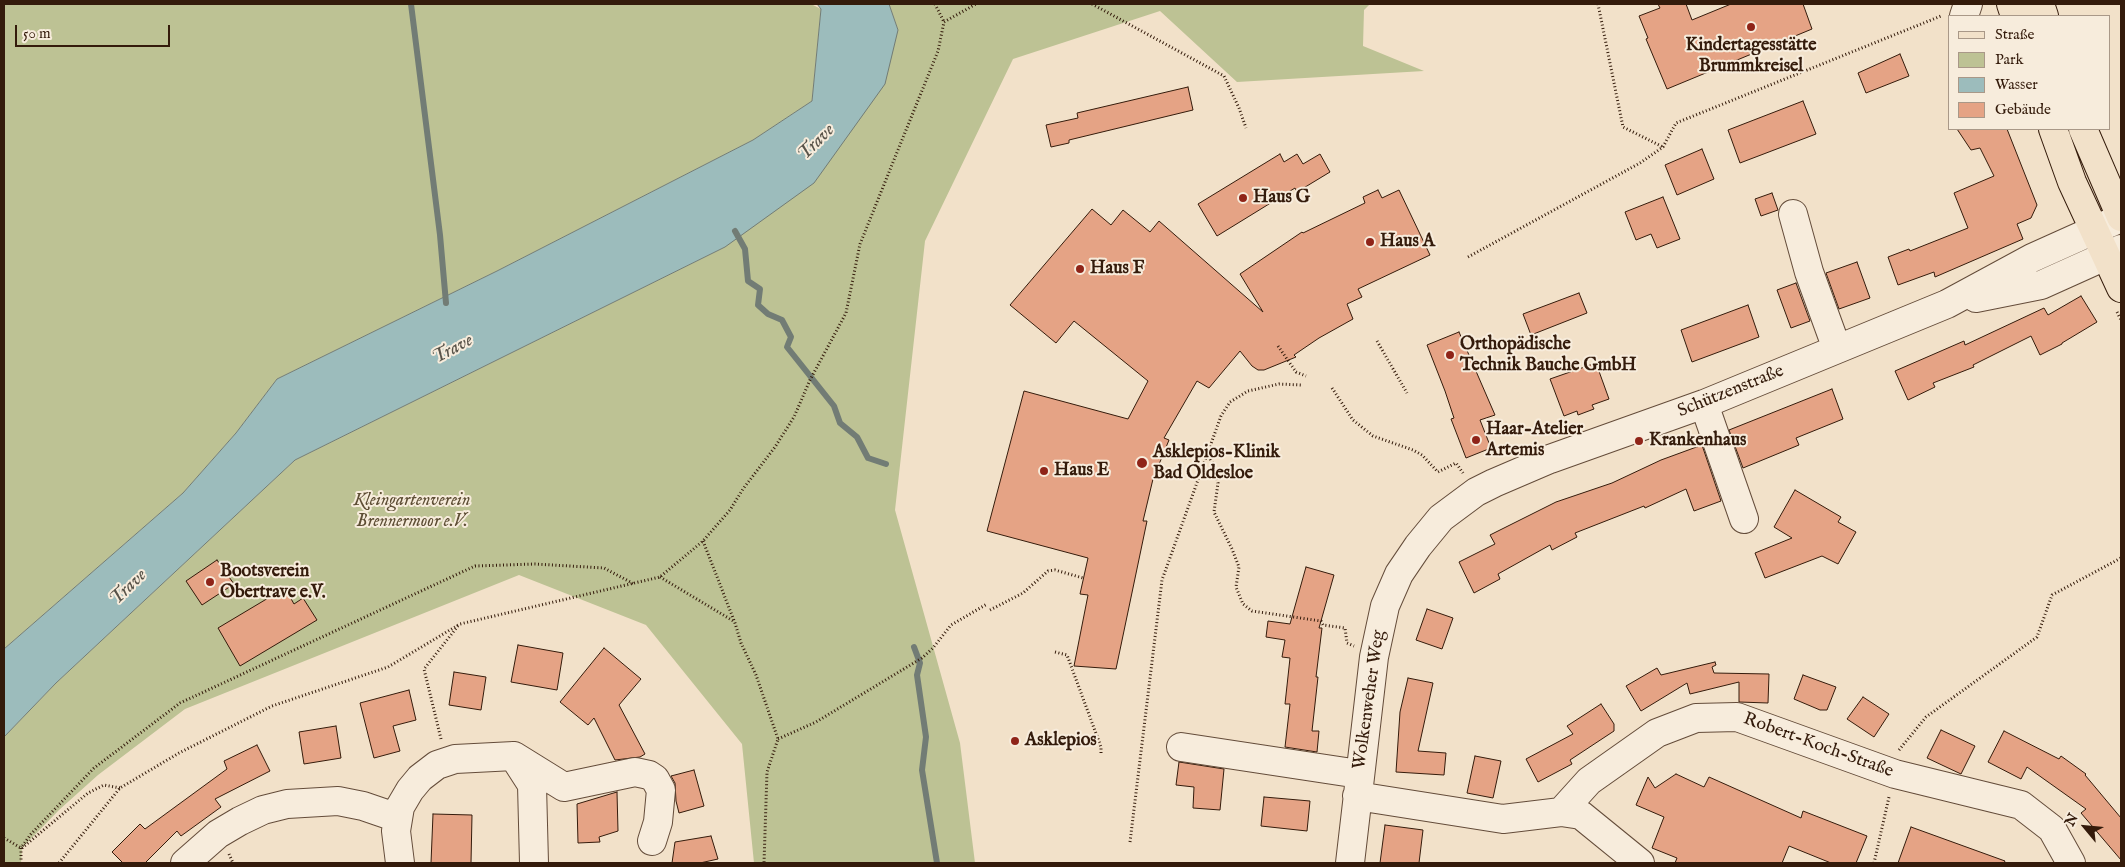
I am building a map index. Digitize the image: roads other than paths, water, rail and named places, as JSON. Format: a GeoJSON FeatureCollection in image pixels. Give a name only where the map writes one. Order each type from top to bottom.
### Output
{"type":"FeatureCollection","features":[{"type":"Feature","properties":{"kind":"main road"},"geometry":{"type":"LineString","coordinates":[[2053,130],[2072,182],[2094,230],[2114,253],[2121,288]]}},
{"type":"Feature","properties":{"kind":"main road"},"geometry":{"type":"LineString","coordinates":[[2083,130],[2121,218]]}},
{"type":"Feature","properties":{"kind":"street"},"geometry":{"type":"LineString","coordinates":[[1792,214],[1837,349]]}},
{"type":"Feature","properties":{"kind":"street","name":"Schützenstraße"},"geometry":{"type":"LineString","coordinates":[[1418,546],[1441,518],[1476,492],[1550,459],[1704,404],[1947,304],[2032,258],[2121,218]]}},
{"type":"Feature","properties":{"kind":"street","name":"Schützenstraße"},"geometry":{"type":"LineString","coordinates":[[1947,304],[2041,285],[2114,253]]}},
{"type":"Feature","properties":{"kind":"street"},"geometry":{"type":"LineString","coordinates":[[1704,404],[1744,519]]}},
{"type":"Feature","properties":{"kind":"street","name":"Wolkenweher Weg"},"geometry":{"type":"LineString","coordinates":[[1350,863],[1374,657],[1385,606],[1399,574],[1418,546]]}},
{"type":"Feature","properties":{"kind":"street","name":"Robert-Koch-Straße"},"geometry":{"type":"LineString","coordinates":[[1561,812],[1589,781],[1657,733],[1696,718],[1737,717],[1889,772],[2021,805],[2052,829],[2071,863]]}},
{"type":"Feature","properties":{"kind":"street"},"geometry":{"type":"LineString","coordinates":[[1182,747],[1358,785],[1503,820],[1561,812],[1581,815],[1640,863]]}},
{"type":"Feature","properties":{"kind":"street"},"geometry":{"type":"LineString","coordinates":[[514,756],[532,785],[534,863]]}},
{"type":"Feature","properties":{"kind":"street"},"geometry":{"type":"LineString","coordinates":[[400,863],[396,831],[400,808],[410,790],[424,774],[446,761],[465,758],[514,756],[564,787],[636,772],[649,775],[655,779],[661,790],[661,806],[652,841]]}},
{"type":"Feature","properties":{"kind":"street"},"geometry":{"type":"LineString","coordinates":[[185,863],[218,834],[240,821],[263,810],[287,804],[338,801],[363,806],[398,818]]}},
{"type":"Feature","properties":{"kind":"water","name":"Trave"},"geometry":{"type":"Polygon","coordinates":[[[817,4],[889,4],[898,30],[885,84],[814,183],[725,247],[295,460],[56,683],[4,737],[4,649],[183,493],[236,433],[277,379],[497,271],[753,140],[812,101],[821,9],[817,4]]]}},
{"type":"Feature","properties":{"kind":"waterway"},"geometry":{"type":"LineString","coordinates":[[411,4],[440,235],[446,303]]}},
{"type":"Feature","properties":{"kind":"waterway"},"geometry":{"type":"LineString","coordinates":[[735,231],[745,249],[748,281],[760,289],[758,305],[768,314],[782,320],[791,337],[787,347],[834,406],[840,423],[857,437],[868,458],[886,464]]}},
{"type":"Feature","properties":{"kind":"waterway"},"geometry":{"type":"LineString","coordinates":[[914,647],[920,663],[917,675],[926,737],[922,770],[937,863]]}},
{"type":"Feature","properties":{"kind":"place","name":"Kindertagesstätte Brummkreisel"},"geometry":{"type":"Point","coordinates":[1751,27]}},
{"type":"Feature","properties":{"kind":"place","name":"Haus G"},"geometry":{"type":"Point","coordinates":[1243,198]}},
{"type":"Feature","properties":{"kind":"place","name":"Haus A"},"geometry":{"type":"Point","coordinates":[1370,242]}},
{"type":"Feature","properties":{"kind":"place","name":"Haus F"},"geometry":{"type":"Point","coordinates":[1080,269]}},
{"type":"Feature","properties":{"kind":"place","name":"Orthopädische Technik Bauche GmbH"},"geometry":{"type":"Point","coordinates":[1450,355]}},
{"type":"Feature","properties":{"kind":"place","name":"Haar-Atelier Artemis"},"geometry":{"type":"Point","coordinates":[1476,440]}},
{"type":"Feature","properties":{"kind":"place","name":"Krankenhaus"},"geometry":{"type":"Point","coordinates":[1639,441]}},
{"type":"Feature","properties":{"kind":"place","name":"Asklepios-Klinik Bad Oldesloe"},"geometry":{"type":"Point","coordinates":[1142,463]}},
{"type":"Feature","properties":{"kind":"place","name":"Haus E"},"geometry":{"type":"Point","coordinates":[1044,471]}},
{"type":"Feature","properties":{"kind":"place","name":"Bootsverein Obertrave e.V."},"geometry":{"type":"Point","coordinates":[210,582]}},
{"type":"Feature","properties":{"kind":"place","name":"Asklepios"},"geometry":{"type":"Point","coordinates":[1015,741]}},
{"type":"Feature","properties":{"kind":"park label","name":"Kleingartenverein Brennermoor e.V."},"geometry":{"type":"Point","coordinates":[412,511]}}]}
